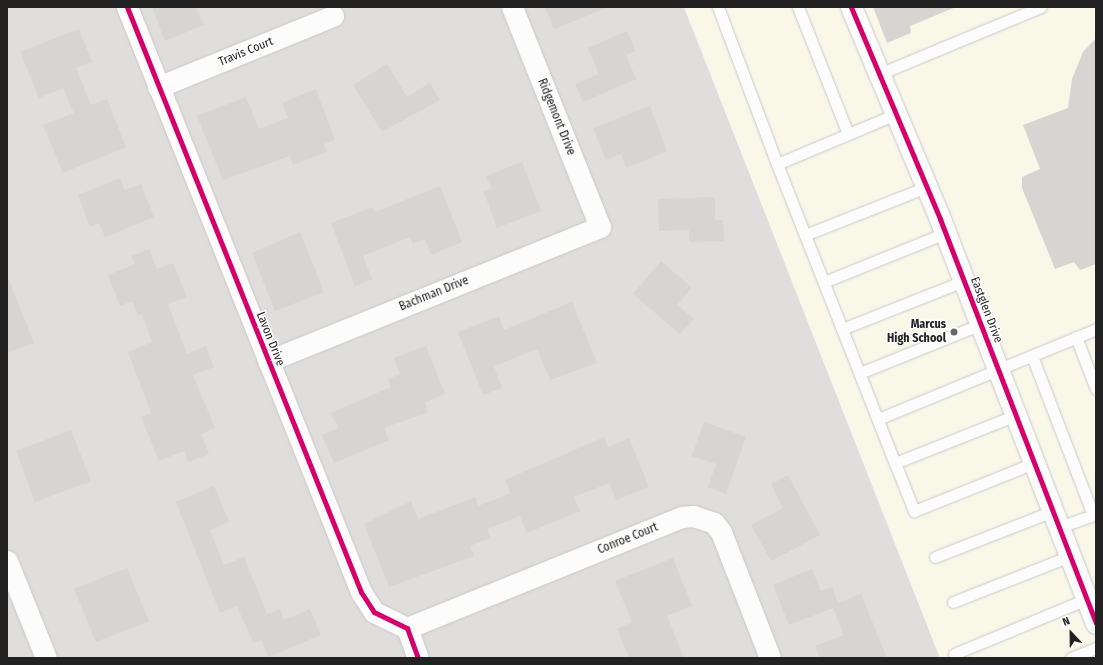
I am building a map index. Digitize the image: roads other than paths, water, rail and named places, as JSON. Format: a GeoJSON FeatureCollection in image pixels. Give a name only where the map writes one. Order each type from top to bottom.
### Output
{"type":"FeatureCollection","features":[{"type":"Feature","properties":{"kind":"street","name":"Lavon Drive"},"geometry":{"type":"LineString","coordinates":[[127,7],[361,592],[374,612],[407,628]]}},
{"type":"Feature","properties":{"kind":"street","name":"Ridgemont Drive"},"geometry":{"type":"LineString","coordinates":[[512,7],[600,226]]}},
{"type":"Feature","properties":{"kind":"street","name":"Eastglen Drive"},"geometry":{"type":"LineString","coordinates":[[851,7],[945,233],[1096,623]]}},
{"type":"Feature","properties":{"kind":"street","name":"Travis Court"},"geometry":{"type":"LineString","coordinates":[[158,87],[333,16]]}},
{"type":"Feature","properties":{"kind":"street","name":"Bachman Drive"},"geometry":{"type":"LineString","coordinates":[[268,361],[600,226]]}},
{"type":"Feature","properties":{"kind":"street","name":"Conroe Court"},"geometry":{"type":"LineString","coordinates":[[407,628],[682,517],[693,516],[714,523],[721,532],[770,658]]}},
{"type":"Feature","properties":{"kind":"street"},"geometry":{"type":"LineString","coordinates":[[7,561],[46,658]]}},
{"type":"Feature","properties":{"kind":"street"},"geometry":{"type":"LineString","coordinates":[[407,628],[418,658]]}},
{"type":"Feature","properties":{"kind":"lane"},"geometry":{"type":"LineString","coordinates":[[718,7],[777,164],[914,511],[1034,463]]}},
{"type":"Feature","properties":{"kind":"lane"},"geometry":{"type":"LineString","coordinates":[[798,7],[848,134]]}},
{"type":"Feature","properties":{"kind":"lane"},"geometry":{"type":"LineString","coordinates":[[879,74],[1041,7]]}},
{"type":"Feature","properties":{"kind":"lane"},"geometry":{"type":"LineString","coordinates":[[777,164],[896,114]]}},
{"type":"Feature","properties":{"kind":"lane"},"geometry":{"type":"LineString","coordinates":[[805,235],[927,188]]}},
{"type":"Feature","properties":{"kind":"lane"},"geometry":{"type":"LineString","coordinates":[[824,282],[945,233]]}},
{"type":"Feature","properties":{"kind":"lane"},"geometry":{"type":"LineString","coordinates":[[842,329],[964,281]]}},
{"type":"Feature","properties":{"kind":"lane"},"geometry":{"type":"LineString","coordinates":[[860,373],[981,324]]}},
{"type":"Feature","properties":{"kind":"lane"},"geometry":{"type":"LineString","coordinates":[[878,419],[1096,329]]}},
{"type":"Feature","properties":{"kind":"lane"},"geometry":{"type":"LineString","coordinates":[[1076,337],[1096,389]]}},
{"type":"Feature","properties":{"kind":"lane"},"geometry":{"type":"LineString","coordinates":[[935,557],[1056,519],[1094,514],[1032,356]]}},
{"type":"Feature","properties":{"kind":"lane"},"geometry":{"type":"LineString","coordinates":[[895,463],[1016,415]]}},
{"type":"Feature","properties":{"kind":"lane"},"geometry":{"type":"LineString","coordinates":[[953,602],[1070,556]]}},
{"type":"Feature","properties":{"kind":"lane"},"geometry":{"type":"LineString","coordinates":[[954,654],[1087,599]]}},
{"type":"Feature","properties":{"kind":"lane"},"geometry":{"type":"LineString","coordinates":[[1071,658],[1096,648]]}},
{"type":"Feature","properties":{"kind":"place","name":"Marcus High School"},"geometry":{"type":"Point","coordinates":[954,332]}}]}
